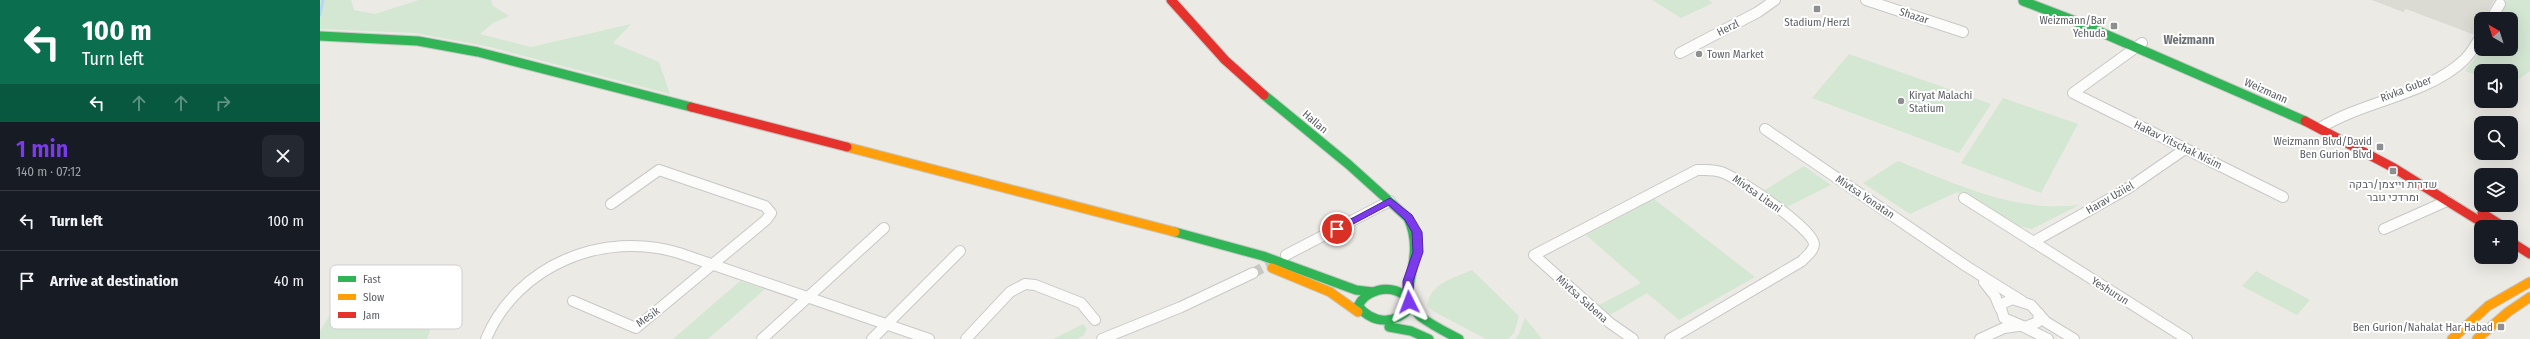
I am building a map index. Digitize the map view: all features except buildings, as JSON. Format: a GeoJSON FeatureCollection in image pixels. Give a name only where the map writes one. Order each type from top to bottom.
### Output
{"type":"FeatureCollection","features":[{"type":"Feature","properties":{"kind":"main road","name":"HaIlan"},"geometry":{"type":"LineString","coordinates":[[1170,0],[1194,29],[1232,68],[1390,201],[1408,218],[1417,232],[1418,252],[1411,271],[1407,299]]}},
{"type":"Feature","properties":{"kind":"main road"},"geometry":{"type":"LineString","coordinates":[[2022,0],[2039,0]]}},
{"type":"Feature","properties":{"kind":"main road","name":"Weizmann"},"geometry":{"type":"LineString","coordinates":[[2022,0],[2139,45]]}},
{"type":"Feature","properties":{"kind":"main road","name":"Weizmann"},"geometry":{"type":"LineString","coordinates":[[2045,0],[2139,45],[2322,126],[2402,164],[2493,220]]}},
{"type":"Feature","properties":{"kind":"main road"},"geometry":{"type":"LineString","coordinates":[[320,36],[418,41],[478,52],[1122,218],[1263,256],[1356,290],[1373,292],[1386,290],[1398,292],[1407,299],[1410,308],[1458,339]]}},
{"type":"Feature","properties":{"kind":"main road","name":"Weizmann"},"geometry":{"type":"LineString","coordinates":[[2322,126],[2389,165],[2478,220]]}},
{"type":"Feature","properties":{"kind":"main road"},"geometry":{"type":"LineString","coordinates":[[1122,218],[1258,263],[1333,295],[1353,306],[1361,318],[1373,326],[1390,327],[1411,331],[1429,339]]}},
{"type":"Feature","properties":{"kind":"main road"},"geometry":{"type":"LineString","coordinates":[[2518,236],[2530,244]]}},
{"type":"Feature","properties":{"kind":"main road"},"geometry":{"type":"LineString","coordinates":[[2518,246],[2530,254]]}},
{"type":"Feature","properties":{"kind":"main road","name":"HaIlan"},"geometry":{"type":"LineString","coordinates":[[1386,290],[1395,286],[1411,271]]}},
{"type":"Feature","properties":{"kind":"main road"},"geometry":{"type":"LineString","coordinates":[[2452,339],[2492,303],[2518,286],[2530,282]]}},
{"type":"Feature","properties":{"kind":"main road"},"geometry":{"type":"LineString","coordinates":[[1358,312],[1361,300],[1373,292]]}},
{"type":"Feature","properties":{"kind":"main road"},"geometry":{"type":"LineString","coordinates":[[2476,339],[2508,312],[2530,297]]}},
{"type":"Feature","properties":{"kind":"main road"},"geometry":{"type":"LineString","coordinates":[[1390,327],[1404,320],[1410,308]]}},
{"type":"Feature","properties":{"kind":"street","name":"Shazar"},"geometry":{"type":"LineString","coordinates":[[1866,0],[1963,32]]}},
{"type":"Feature","properties":{"kind":"street","name":"Herzl"},"geometry":{"type":"LineString","coordinates":[[1680,53],[1768,1]]}},
{"type":"Feature","properties":{"kind":"street"},"geometry":{"type":"LineString","coordinates":[[2495,12],[2500,4]]}},
{"type":"Feature","properties":{"kind":"street","name":"HaRav Yitschak Nisim"},"geometry":{"type":"LineString","coordinates":[[2139,45],[2073,93],[2283,197]]}},
{"type":"Feature","properties":{"kind":"street","name":"Rivka Guber"},"geometry":{"type":"LineString","coordinates":[[2322,126],[2338,116],[2443,74],[2463,61],[2474,46]]}},
{"type":"Feature","properties":{"kind":"street","name":"Mivtsa Yonatan"},"geometry":{"type":"LineString","coordinates":[[1765,129],[1966,266],[2022,301]]}},
{"type":"Feature","properties":{"kind":"street","name":"Harav Uziiel"},"geometry":{"type":"LineString","coordinates":[[2033,242],[2127,189],[2185,149]]}},
{"type":"Feature","properties":{"kind":"street"},"geometry":{"type":"LineString","coordinates":[[611,204],[659,170],[769,209],[771,213],[766,220],[712,264]]}},
{"type":"Feature","properties":{"kind":"street","name":"Mivtsa Litani"},"geometry":{"type":"LineString","coordinates":[[1534,255],[1697,170],[1720,171],[1737,178],[1799,224],[1812,236],[1812,249],[1802,261],[1670,339]]}},
{"type":"Feature","properties":{"kind":"street","name":"Yeshurun"},"geometry":{"type":"LineString","coordinates":[[1964,198],[2187,339]]}},
{"type":"Feature","properties":{"kind":"street"},"geometry":{"type":"LineString","coordinates":[[1286,255],[1390,201]]}},
{"type":"Feature","properties":{"kind":"street"},"geometry":{"type":"LineString","coordinates":[[2384,229],[2447,201]]}},
{"type":"Feature","properties":{"kind":"street"},"geometry":{"type":"LineString","coordinates":[[762,339],[884,228]]}},
{"type":"Feature","properties":{"kind":"street"},"geometry":{"type":"LineString","coordinates":[[486,339],[494,315],[514,293],[551,267],[585,253],[616,246],[642,245],[667,249],[929,339]]}},
{"type":"Feature","properties":{"kind":"street"},"geometry":{"type":"LineString","coordinates":[[872,339],[960,251]]}},
{"type":"Feature","properties":{"kind":"street","name":"Mivtsa Sabena"},"geometry":{"type":"LineString","coordinates":[[1534,255],[1610,323],[1633,339]]}},
{"type":"Feature","properties":{"kind":"street","name":"Mesik"},"geometry":{"type":"LineString","coordinates":[[573,302],[636,328],[712,264]]}},
{"type":"Feature","properties":{"kind":"street","name":"Mivtsa Yonatan"},"geometry":{"type":"LineString","coordinates":[[1966,266],[1990,288],[2000,310]]}},
{"type":"Feature","properties":{"kind":"street"},"geometry":{"type":"LineString","coordinates":[[1102,339],[1181,307],[1253,273]]}},
{"type":"Feature","properties":{"kind":"street"},"geometry":{"type":"LineString","coordinates":[[966,339],[1010,292],[1025,284],[1081,303],[1095,320]]}},
{"type":"Feature","properties":{"kind":"street"},"geometry":{"type":"LineString","coordinates":[[1979,339],[1990,331],[2000,310],[2007,300],[2022,301],[2031,305],[2046,322],[2074,339]]}},
{"type":"Feature","properties":{"kind":"street"},"geometry":{"type":"LineString","coordinates":[[2000,310],[2007,320],[2048,339]]}},
{"type":"Feature","properties":{"kind":"street"},"geometry":{"type":"LineString","coordinates":[[1979,339],[2004,328],[2035,325],[2038,322],[2039,314]]}},
{"type":"Feature","properties":{"kind":"shaded area"},"geometry":{"type":"Polygon","coordinates":[[[2372,0],[2494,0],[2488,12],[2474,12],[2474,35],[2406,9],[2403,12],[2372,0]]]}},
{"type":"Feature","properties":{"kind":"green space"},"geometry":{"type":"Polygon","coordinates":[[[320,0],[351,0],[354,10],[375,14],[419,0],[491,0],[493,6],[509,16],[493,23],[480,34],[531,47],[631,24],[613,43],[659,62],[670,94],[486,46],[415,33],[320,29],[320,0]]]}},
{"type":"Feature","properties":{"kind":"green space"},"geometry":{"type":"Polygon","coordinates":[[[1652,0],[1708,0],[1713,3],[1681,18],[1652,0]]]}},
{"type":"Feature","properties":{"kind":"green space"},"geometry":{"type":"Polygon","coordinates":[[[2506,0],[2530,0],[2530,71],[2518,80],[2518,64],[2474,64],[2474,74],[2465,71],[2477,56],[2518,56],[2518,12],[2502,12],[2506,0]]]}},
{"type":"Feature","properties":{"kind":"green space","name":"Kiryat Malachi Statium"},"geometry":{"type":"Polygon","coordinates":[[[1849,54],[1991,104],[1959,153],[1812,98],[1849,54]]]}},
{"type":"Feature","properties":{"kind":"green space"},"geometry":{"type":"Polygon","coordinates":[[[2003,98],[2078,124],[2041,193],[1961,163],[2003,98]]]}},
{"type":"Feature","properties":{"kind":"green space"},"geometry":{"type":"Polygon","coordinates":[[[1898,161],[1964,187],[2009,201],[2032,205],[2079,205],[2032,229],[2014,225],[1957,192],[1910,214],[1863,183],[1898,161]]]}},
{"type":"Feature","properties":{"kind":"green space"},"geometry":{"type":"Polygon","coordinates":[[[1804,166],[1831,185],[1785,208],[1763,191],[1804,166]]]}},
{"type":"Feature","properties":{"kind":"green space"},"geometry":{"type":"Polygon","coordinates":[[[1654,199],[1755,277],[1679,320],[1647,293],[1610,315],[1599,305],[1641,283],[1586,235],[1654,199]]]}},
{"type":"Feature","properties":{"kind":"green space"},"geometry":{"type":"Polygon","coordinates":[[[1472,270],[1519,316],[1514,333],[1508,339],[1486,339],[1433,311],[1427,305],[1433,291],[1438,286],[1472,270]]]}},
{"type":"Feature","properties":{"kind":"green space"},"geometry":{"type":"Polygon","coordinates":[[[2256,271],[2310,300],[2297,315],[2242,286],[2256,271]]]}},
{"type":"Feature","properties":{"kind":"green space"},"geometry":{"type":"Polygon","coordinates":[[[740,281],[765,289],[708,339],[673,339],[740,281]]]}},
{"type":"Feature","properties":{"kind":"green space"},"geometry":{"type":"Polygon","coordinates":[[[330,315],[330,329],[431,329],[427,339],[320,339],[320,331],[330,315]]]}},
{"type":"Feature","properties":{"kind":"green space"},"geometry":{"type":"Polygon","coordinates":[[[1525,318],[1542,339],[1515,339],[1519,334],[1525,318]]]}},
{"type":"Feature","properties":{"kind":"green space"},"geometry":{"type":"Polygon","coordinates":[[[1083,324],[1087,329],[1084,335],[1077,339],[1053,339],[1083,324]]]}},
{"type":"Feature","properties":{"kind":"waterway"},"geometry":{"type":"LineString","coordinates":[[320,15],[323,0]]}},
{"type":"Feature","properties":{"kind":"tunnel"},"geometry":{"type":"LineString","coordinates":[[1253,273],[1277,260]]}},
{"type":"Feature","properties":{"kind":"traffic: fast"},"geometry":{"type":"LineString","coordinates":[[2023,1],[2075,21],[2305,121]]}},
{"type":"Feature","properties":{"kind":"traffic: fast"},"geometry":{"type":"LineString","coordinates":[[320,36],[418,41],[478,52],[691,107]]}},
{"type":"Feature","properties":{"kind":"traffic: fast"},"geometry":{"type":"LineString","coordinates":[[1264,95],[1348,164],[1408,218],[1413,229],[1416,249],[1407,299]]}},
{"type":"Feature","properties":{"kind":"traffic: fast"},"geometry":{"type":"LineString","coordinates":[[1175,232],[1263,256],[1356,290],[1373,292]]}},
{"type":"Feature","properties":{"kind":"traffic: fast"},"geometry":{"type":"LineString","coordinates":[[1410,308],[1405,314],[1398,318],[1384,321],[1369,317],[1363,313],[1358,306],[1366,295],[1378,290],[1399,293],[1405,296],[1414,311],[1421,317],[1459,339]]}},
{"type":"Feature","properties":{"kind":"traffic: fast"},"geometry":{"type":"LineString","coordinates":[[1389,327],[1411,331],[1429,339]]}},
{"type":"Feature","properties":{"kind":"traffic: slow"},"geometry":{"type":"LineString","coordinates":[[847,147],[1175,232]]}},
{"type":"Feature","properties":{"kind":"traffic: slow"},"geometry":{"type":"LineString","coordinates":[[1272,268],[1330,292],[1358,312]]}},
{"type":"Feature","properties":{"kind":"traffic: slow"},"geometry":{"type":"LineString","coordinates":[[2452,339],[2469,321],[2497,299],[2530,282]]}},
{"type":"Feature","properties":{"kind":"traffic: slow"},"geometry":{"type":"LineString","coordinates":[[2477,339],[2508,312],[2530,297]]}},
{"type":"Feature","properties":{"kind":"traffic: jam"},"geometry":{"type":"LineString","coordinates":[[1171,0],[1225,60],[1264,95]]}},
{"type":"Feature","properties":{"kind":"traffic: jam"},"geometry":{"type":"LineString","coordinates":[[691,107],[847,147]]}},
{"type":"Feature","properties":{"kind":"traffic: jam"},"geometry":{"type":"LineString","coordinates":[[2305,121],[2394,168],[2478,220]]}},
{"type":"Feature","properties":{"kind":"traffic: jam"},"geometry":{"type":"LineString","coordinates":[[2482,213],[2493,220]]}},
{"type":"Feature","properties":{"kind":"traffic: jam"},"geometry":{"type":"LineString","coordinates":[[2518,246],[2530,254]]}},
{"type":"Feature","properties":{"kind":"place","name":"Stadium/Herzl"},"geometry":{"type":"Point","coordinates":[1817,9]}},
{"type":"Feature","properties":{"kind":"place","name":"Weizmann/Bar Yehuda"},"geometry":{"type":"Point","coordinates":[2114,26]}},
{"type":"Feature","properties":{"kind":"place","name":"Town Market"},"geometry":{"type":"Point","coordinates":[1699,54]}},
{"type":"Feature","properties":{"kind":"place","name":"Kiryat Malachi Statium"},"geometry":{"type":"Point","coordinates":[1901,101]}},
{"type":"Feature","properties":{"kind":"place","name":"Weizmann Blvd/David Ben Gurion Blvd"},"geometry":{"type":"Point","coordinates":[2380,147]}},
{"type":"Feature","properties":{"kind":"place","name":"שדרות וייצמן/רבקה ומרדכי גובר"},"geometry":{"type":"Point","coordinates":[2393,171]}},
{"type":"Feature","properties":{"kind":"place","name":"Ben Gurion/Nahalat Har Habad"},"geometry":{"type":"Point","coordinates":[2501,327]}},
{"type":"Feature","properties":{"kind":"district","name":"Weizmann"},"geometry":{"type":"Point","coordinates":[2189,40]}},
{"type":"Feature","properties":{"kind":"route"},"geometry":{"type":"LineString","coordinates":[[1337,229],[1390,201],[1408,218],[1417,232],[1418,241],[1418,252],[1408,281],[1407,299],[1409,302]]}}]}
